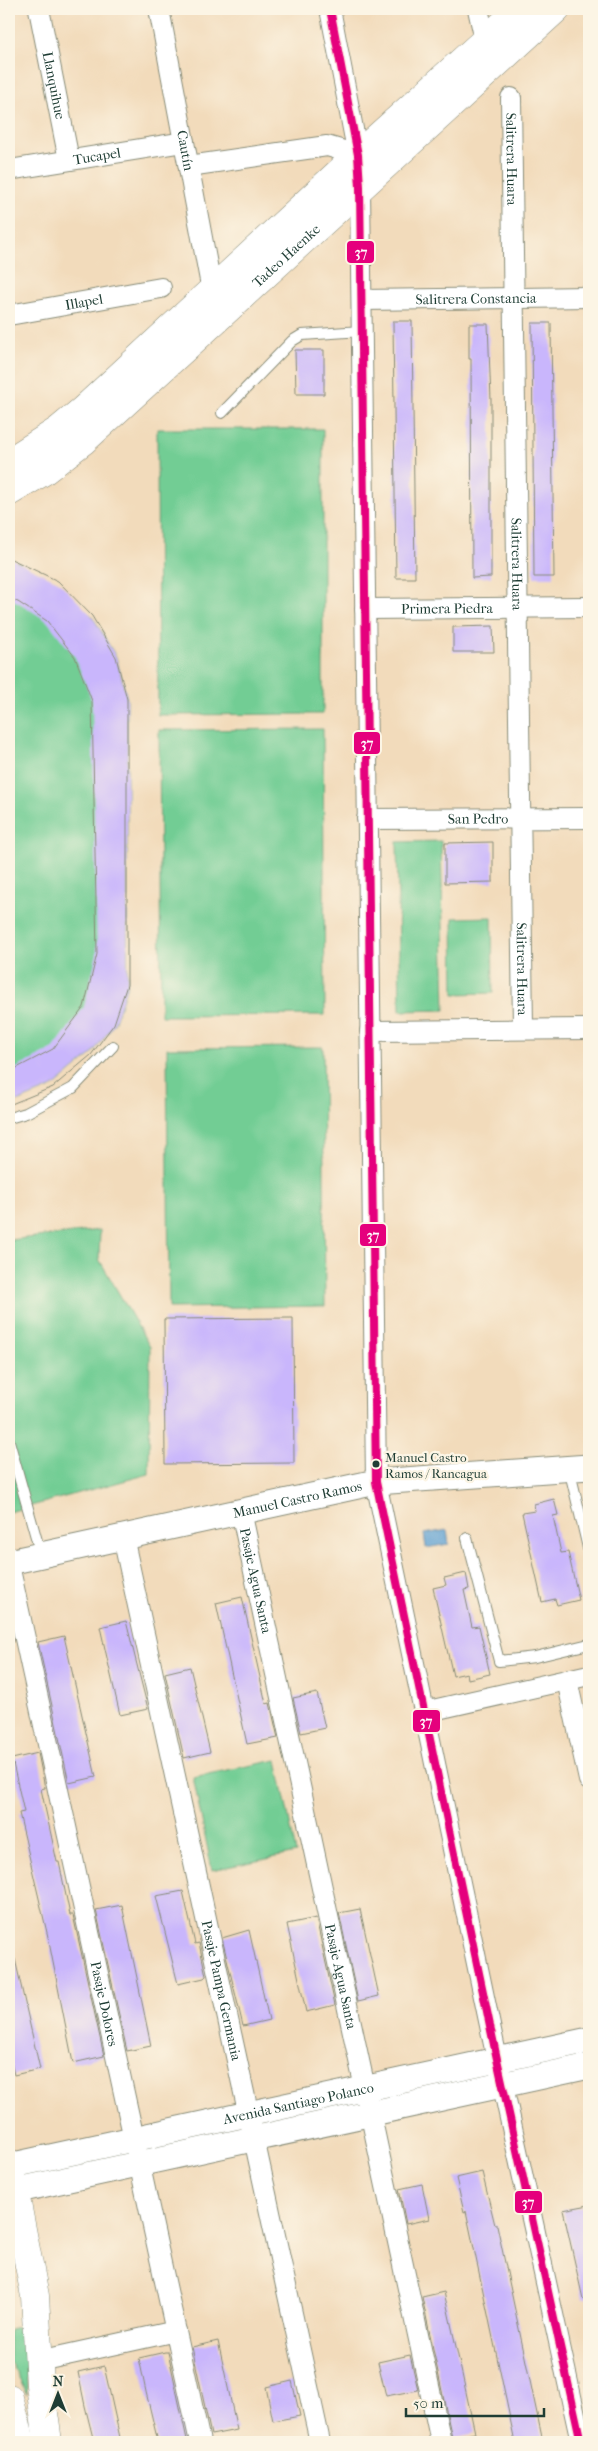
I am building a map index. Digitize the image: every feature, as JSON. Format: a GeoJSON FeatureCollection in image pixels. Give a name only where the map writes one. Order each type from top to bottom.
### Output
{"type":"FeatureCollection","features":[{"type":"Feature","properties":{"kind":"main road","name":"Tadeo Haenke"},"geometry":{"type":"LineString","coordinates":[[9,462],[59,430],[83,410],[358,155],[520,9]]}},
{"type":"Feature","properties":{"kind":"main road","name":"Tadeo Haenke"},"geometry":{"type":"LineString","coordinates":[[9,492],[44,472],[83,442],[556,9]]}},
{"type":"Feature","properties":{"kind":"main road"},"geometry":{"type":"LineString","coordinates":[[10,2175],[35,2296],[42,2408],[48,2442]]}},
{"type":"Feature","properties":{"kind":"main road"},"geometry":{"type":"LineString","coordinates":[[9,2398],[21,2442]]}},
{"type":"Feature","properties":{"kind":"street","name":"Llanquihue"},"geometry":{"type":"LineString","coordinates":[[39,9],[69,160]]}},
{"type":"Feature","properties":{"kind":"street","name":"Cautín"},"geometry":{"type":"LineString","coordinates":[[159,9],[212,291]]}},
{"type":"Feature","properties":{"kind":"street"},"geometry":{"type":"LineString","coordinates":[[330,9],[358,155],[360,187],[376,1482],[503,2085],[581,2442]]}},
{"type":"Feature","properties":{"kind":"street"},"geometry":{"type":"LineString","coordinates":[[478,9],[485,40]]}},
{"type":"Feature","properties":{"kind":"street","name":"Salitrera Huara"},"geometry":{"type":"LineString","coordinates":[[511,98],[523,1030]]}},
{"type":"Feature","properties":{"kind":"street","name":"Tucapel"},"geometry":{"type":"LineString","coordinates":[[9,170],[184,142]]}},
{"type":"Feature","properties":{"kind":"street"},"geometry":{"type":"LineString","coordinates":[[189,166],[327,146],[358,155]]}},
{"type":"Feature","properties":{"kind":"street","name":"Illapel"},"geometry":{"type":"LineString","coordinates":[[9,315],[160,288]]}},
{"type":"Feature","properties":{"kind":"street","name":"Salitrera Constancia"},"geometry":{"type":"LineString","coordinates":[[362,300],[589,297]]}},
{"type":"Feature","properties":{"kind":"street","name":"Primera Piedra"},"geometry":{"type":"LineString","coordinates":[[365,609],[589,607]]}},
{"type":"Feature","properties":{"kind":"street","name":"San Pedro"},"geometry":{"type":"LineString","coordinates":[[367,819],[589,818]]}},
{"type":"Feature","properties":{"kind":"street"},"geometry":{"type":"LineString","coordinates":[[370,1031],[589,1029]]}},
{"type":"Feature","properties":{"kind":"street","name":"Manuel Castro Ramos"},"geometry":{"type":"LineString","coordinates":[[9,1563],[376,1482],[579,1468]]}},
{"type":"Feature","properties":{"kind":"street","name":"Pasaje Agua Santa"},"geometry":{"type":"LineString","coordinates":[[241,1511],[363,2089],[441,2442]]}},
{"type":"Feature","properties":{"kind":"street","name":"Pasaje Pampa Germania"},"geometry":{"type":"LineString","coordinates":[[123,1537],[320,2442]]}},
{"type":"Feature","properties":{"kind":"street","name":"Pasaje Dolores"},"geometry":{"type":"LineString","coordinates":[[9,1563],[200,2442]]}},
{"type":"Feature","properties":{"kind":"street"},"geometry":{"type":"LineString","coordinates":[[424,1712],[589,1675]]}},
{"type":"Feature","properties":{"kind":"street"},"geometry":{"type":"LineString","coordinates":[[567,1680],[589,1780]]}},
{"type":"Feature","properties":{"kind":"street","name":"Avenida Santiago Polanco"},"geometry":{"type":"LineString","coordinates":[[10,2175],[134,2139],[589,2040]]}},
{"type":"Feature","properties":{"kind":"street","name":"Avenida Santiago Polanco"},"geometry":{"type":"LineString","coordinates":[[10,2175],[139,2164],[589,2066]]}},
{"type":"Feature","properties":{"kind":"street"},"geometry":{"type":"LineString","coordinates":[[38,2361],[176,2331]]}},
{"type":"Feature","properties":{"kind":"lane"},"geometry":{"type":"LineString","coordinates":[[222,413],[292,341],[302,335],[362,331]]}},
{"type":"Feature","properties":{"kind":"lane"},"geometry":{"type":"LineString","coordinates":[[9,1118],[26,1113],[74,1088],[113,1046]]}},
{"type":"Feature","properties":{"kind":"lane"},"geometry":{"type":"LineString","coordinates":[[9,1440],[40,1555]]}},
{"type":"Feature","properties":{"kind":"lane"},"geometry":{"type":"LineString","coordinates":[[579,1468],[589,1552]]}},
{"type":"Feature","properties":{"kind":"lane"},"geometry":{"type":"LineString","coordinates":[[467,1538],[500,1661],[535,1657],[589,1644]]}},
{"type":"Feature","properties":{"kind":"green space"},"geometry":{"type":"Polygon","coordinates":[[[157,429],[323,429],[323,714],[158,715],[157,429]]]}},
{"type":"Feature","properties":{"kind":"green space"},"geometry":{"type":"Polygon","coordinates":[[[9,561],[18,562],[92,616],[116,657],[127,699],[127,985],[114,1024],[91,1055],[53,1087],[9,1105],[9,561]]]}},
{"type":"Feature","properties":{"kind":"green space"},"geometry":{"type":"Polygon","coordinates":[[[323,729],[325,1015],[161,1016],[159,730],[323,729]]]}},
{"type":"Feature","properties":{"kind":"green space"},"geometry":{"type":"Polygon","coordinates":[[[441,841],[445,1010],[400,1011],[397,842],[441,841]]]}},
{"type":"Feature","properties":{"kind":"green space"},"geometry":{"type":"Polygon","coordinates":[[[492,917],[493,993],[454,994],[453,918],[492,917]]]}},
{"type":"Feature","properties":{"kind":"green space"},"geometry":{"type":"Polygon","coordinates":[[[323,1047],[325,1306],[169,1308],[167,1048],[323,1047]]]}},
{"type":"Feature","properties":{"kind":"green space"},"geometry":{"type":"Polygon","coordinates":[[[100,1230],[99,1259],[150,1347],[149,1474],[9,1512],[9,1240],[100,1230]]]}},
{"type":"Feature","properties":{"kind":"green space"},"geometry":{"type":"Polygon","coordinates":[[[277,1760],[296,1853],[212,1870],[193,1777],[277,1760]]]}},
{"type":"Feature","properties":{"kind":"green space"},"geometry":{"type":"Polygon","coordinates":[[[27,2325],[27,2394],[9,2360],[9,2329],[27,2325]]]}},
{"type":"Feature","properties":{"kind":"water"},"geometry":{"type":"Polygon","coordinates":[[[447,1530],[449,1544],[426,1548],[424,1534],[447,1530]]]}},
{"type":"Feature","properties":{"kind":"building"},"geometry":{"type":"Polygon","coordinates":[[[393,321],[412,321],[415,578],[396,578],[393,321]]]}},
{"type":"Feature","properties":{"kind":"building"},"geometry":{"type":"Polygon","coordinates":[[[532,323],[551,323],[554,577],[534,577],[532,323]]]}},
{"type":"Feature","properties":{"kind":"building"},"geometry":{"type":"Polygon","coordinates":[[[469,324],[488,324],[491,400],[491,577],[472,578],[471,359],[469,359],[469,324]]]}},
{"type":"Feature","properties":{"kind":"building"},"geometry":{"type":"Polygon","coordinates":[[[295,350],[324,350],[324,394],[296,394],[295,350]]]}},
{"type":"Feature","properties":{"kind":"building"},"geometry":{"type":"Polygon","coordinates":[[[9,558],[58,581],[92,616],[116,657],[127,699],[127,985],[114,1024],[91,1055],[53,1087],[9,1105],[9,1072],[53,1049],[84,1007],[97,954],[92,701],[75,657],[47,621],[18,602],[9,599],[9,558]]]}},
{"type":"Feature","properties":{"kind":"building"},"geometry":{"type":"Polygon","coordinates":[[[493,626],[494,652],[453,652],[453,627],[493,626]]]}},
{"type":"Feature","properties":{"kind":"building"},"geometry":{"type":"Polygon","coordinates":[[[493,842],[493,882],[445,883],[445,843],[493,842]]]}},
{"type":"Feature","properties":{"kind":"building"},"geometry":{"type":"Polygon","coordinates":[[[293,1318],[294,1463],[165,1464],[164,1319],[293,1318]]]}},
{"type":"Feature","properties":{"kind":"building"},"geometry":{"type":"Polygon","coordinates":[[[554,1499],[558,1515],[553,1516],[561,1553],[568,1552],[579,1600],[557,1605],[555,1599],[542,1602],[522,1513],[535,1511],[534,1504],[554,1499]]]}},
{"type":"Feature","properties":{"kind":"building"},"geometry":{"type":"Polygon","coordinates":[[[466,1573],[469,1589],[464,1590],[472,1627],[479,1626],[490,1674],[468,1679],[467,1673],[453,1676],[433,1588],[446,1585],[444,1578],[466,1573]]]}},
{"type":"Feature","properties":{"kind":"building"},"geometry":{"type":"Polygon","coordinates":[[[242,1597],[266,1704],[270,1703],[278,1738],[247,1744],[216,1603],[242,1597]]]}},
{"type":"Feature","properties":{"kind":"building"},"geometry":{"type":"Polygon","coordinates":[[[126,1621],[148,1709],[120,1715],[100,1627],[126,1621]]]}},
{"type":"Feature","properties":{"kind":"building"},"geometry":{"type":"Polygon","coordinates":[[[64,1636],[96,1777],[69,1783],[38,1642],[64,1636]]]}},
{"type":"Feature","properties":{"kind":"building"},"geometry":{"type":"Polygon","coordinates":[[[190,1667],[210,1752],[184,1758],[165,1673],[190,1667]]]}},
{"type":"Feature","properties":{"kind":"building"},"geometry":{"type":"Polygon","coordinates":[[[317,1693],[325,1728],[301,1733],[293,1698],[317,1693]]]}},
{"type":"Feature","properties":{"kind":"building"},"geometry":{"type":"Polygon","coordinates":[[[38,1753],[45,1788],[41,1789],[70,1915],[73,1915],[104,2056],[73,2063],[48,1937],[19,1813],[24,1812],[12,1759],[38,1753]]]}},
{"type":"Feature","properties":{"kind":"building"},"geometry":{"type":"Polygon","coordinates":[[[183,1891],[195,1944],[199,1943],[206,1976],[178,1984],[156,1896],[183,1891]]]}},
{"type":"Feature","properties":{"kind":"building"},"geometry":{"type":"Polygon","coordinates":[[[122,1905],[151,2046],[127,2051],[96,1910],[122,1905]]]}},
{"type":"Feature","properties":{"kind":"building"},"geometry":{"type":"Polygon","coordinates":[[[360,1909],[379,1996],[358,2001],[339,1913],[360,1909]]]}},
{"type":"Feature","properties":{"kind":"building"},"geometry":{"type":"Polygon","coordinates":[[[316,1918],[335,2005],[306,2012],[287,1924],[316,1918]]]}},
{"type":"Feature","properties":{"kind":"building"},"geometry":{"type":"Polygon","coordinates":[[[249,1930],[269,2020],[243,2026],[222,1938],[249,1930]]]}},
{"type":"Feature","properties":{"kind":"building"},"geometry":{"type":"Polygon","coordinates":[[[15,1959],[40,2069],[14,2075],[9,2053],[9,1960],[15,1959]]]}},
{"type":"Feature","properties":{"kind":"building"},"geometry":{"type":"Polygon","coordinates":[[[482,2172],[495,2225],[497,2225],[543,2442],[515,2442],[466,2211],[464,2212],[456,2178],[482,2172]]]}},
{"type":"Feature","properties":{"kind":"building"},"geometry":{"type":"Polygon","coordinates":[[[422,2184],[429,2219],[406,2224],[399,2189],[422,2184]]]}},
{"type":"Feature","properties":{"kind":"building"},"geometry":{"type":"Polygon","coordinates":[[[589,2205],[589,2298],[583,2299],[563,2210],[589,2205]]]}},
{"type":"Feature","properties":{"kind":"building"},"geometry":{"type":"Polygon","coordinates":[[[444,2292],[475,2433],[452,2438],[422,2297],[444,2292]]]}},
{"type":"Feature","properties":{"kind":"building"},"geometry":{"type":"Polygon","coordinates":[[[218,2341],[237,2430],[211,2435],[192,2347],[218,2341]]]}},
{"type":"Feature","properties":{"kind":"building"},"geometry":{"type":"Polygon","coordinates":[[[168,2352],[186,2442],[158,2442],[146,2392],[139,2358],[168,2352]]]}},
{"type":"Feature","properties":{"kind":"building"},"geometry":{"type":"Polygon","coordinates":[[[410,2355],[418,2390],[386,2396],[378,2362],[410,2355]]]}},
{"type":"Feature","properties":{"kind":"building"},"geometry":{"type":"Polygon","coordinates":[[[104,2366],[121,2442],[94,2442],[85,2406],[78,2372],[104,2366]]]}},
{"type":"Feature","properties":{"kind":"building"},"geometry":{"type":"Polygon","coordinates":[[[292,2381],[300,2416],[273,2421],[266,2387],[292,2381]]]}},
{"type":"Feature","properties":{"kind":"transit line","name":"37"},"geometry":{"type":"LineString","coordinates":[[330,9],[358,155],[360,187],[376,1482],[497,2059],[581,2442]]}},
{"type":"Feature","properties":{"kind":"place","name":"Manuel Castro Ramos / Rancagua"},"geometry":{"type":"Point","coordinates":[376,1464]}}]}
